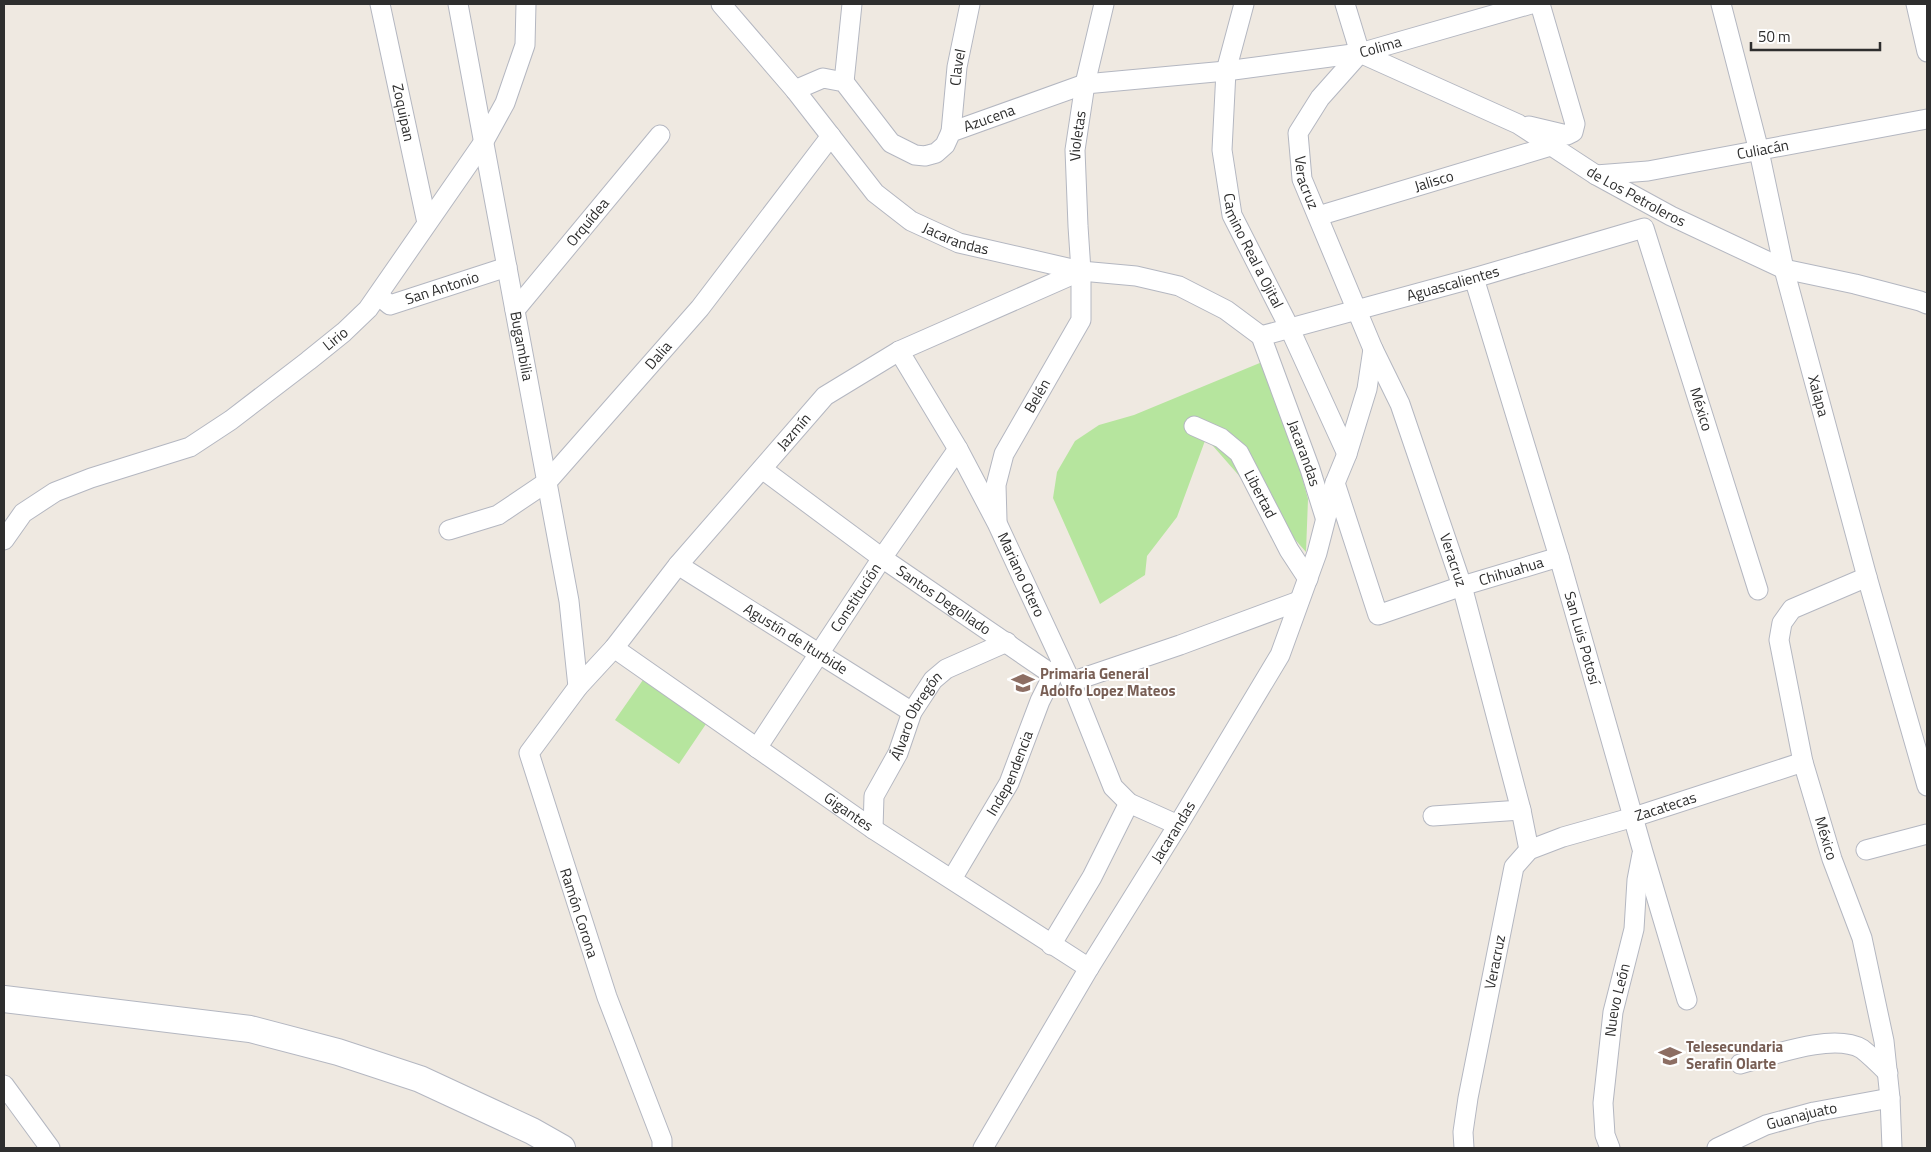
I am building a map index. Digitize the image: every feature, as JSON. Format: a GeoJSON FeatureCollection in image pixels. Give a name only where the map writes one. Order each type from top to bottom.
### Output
{"type":"FeatureCollection","features":[{"type":"Feature","properties":{"kind":"main road"},"geometry":{"type":"LineString","coordinates":[[4,999],[250,1029],[329,1050],[420,1079],[532,1131],[562,1148]]}},
{"type":"Feature","properties":{"kind":"street","name":"Zoquipan"},"geometry":{"type":"LineString","coordinates":[[380,4],[427,223]]}},
{"type":"Feature","properties":{"kind":"street","name":"Bugambilia"},"geometry":{"type":"LineString","coordinates":[[458,4],[569,601],[578,687]]}},
{"type":"Feature","properties":{"kind":"street","name":"Lirio"},"geometry":{"type":"LineString","coordinates":[[4,540],[23,513],[55,492],[91,478],[190,447],[230,420],[323,350],[362,315],[379,296],[483,143],[505,104],[525,45],[526,4]]}},
{"type":"Feature","properties":{"kind":"street","name":"Jacarandas"},"geometry":{"type":"LineString","coordinates":[[721,4],[795,90],[875,193],[911,221],[959,243],[1082,271],[1136,276],[1179,286],[1226,310],[1261,336],[1310,469],[1325,517],[1317,553],[1280,655],[1089,968],[983,1148]]}},
{"type":"Feature","properties":{"kind":"street"},"geometry":{"type":"LineString","coordinates":[[795,90],[823,78],[844,82],[852,4]]}},
{"type":"Feature","properties":{"kind":"street","name":"Clavel"},"geometry":{"type":"LineString","coordinates":[[951,132],[957,67],[970,4]]}},
{"type":"Feature","properties":{"kind":"street","name":"Violetas"},"geometry":{"type":"LineString","coordinates":[[1082,271],[1075,150],[1085,84],[1104,4]]}},
{"type":"Feature","properties":{"kind":"street","name":"Camino Real a Ojital"},"geometry":{"type":"LineString","coordinates":[[1244,4],[1226,71],[1222,150],[1232,215],[1289,327],[1347,454]]}},
{"type":"Feature","properties":{"kind":"street"},"geometry":{"type":"LineString","coordinates":[[1345,4],[1360,53]]}},
{"type":"Feature","properties":{"kind":"street","name":"Colima"},"geometry":{"type":"LineString","coordinates":[[1226,71],[1360,53],[1531,4]]}},
{"type":"Feature","properties":{"kind":"street"},"geometry":{"type":"LineString","coordinates":[[1518,124],[1566,135],[1573,132],[1575,124],[1540,4]]}},
{"type":"Feature","properties":{"kind":"street","name":"Xalapa"},"geometry":{"type":"LineString","coordinates":[[1721,4],[1759,151],[1784,269],[1867,577],[1927,786]]}},
{"type":"Feature","properties":{"kind":"street"},"geometry":{"type":"LineString","coordinates":[[1916,4],[1927,52]]}},
{"type":"Feature","properties":{"kind":"street","name":"de Los Petroleros"},"geometry":{"type":"LineString","coordinates":[[1360,53],[1518,124],[1596,175],[1671,216],[1784,269],[1855,284],[1927,304]]}},
{"type":"Feature","properties":{"kind":"street","name":"Veracruz"},"geometry":{"type":"LineString","coordinates":[[1360,53],[1320,98],[1298,133],[1302,178],[1373,349],[1400,404],[1462,586],[1521,810],[1529,850],[1514,867],[1468,1098],[1463,1132],[1464,1148]]}},
{"type":"Feature","properties":{"kind":"street","name":"Azucena"},"geometry":{"type":"LineString","coordinates":[[844,82],[891,143],[915,155],[925,156],[936,153],[945,146],[951,132],[1085,84],[1226,71]]}},
{"type":"Feature","properties":{"kind":"street","name":"Culiacán"},"geometry":{"type":"LineString","coordinates":[[1596,175],[1648,171],[1927,119]]}},
{"type":"Feature","properties":{"kind":"street","name":"Orquídea"},"geometry":{"type":"LineString","coordinates":[[515,310],[660,135]]}},
{"type":"Feature","properties":{"kind":"street","name":"Dalia"},"geometry":{"type":"LineString","coordinates":[[449,530],[498,515],[547,482],[700,308],[831,136]]}},
{"type":"Feature","properties":{"kind":"street","name":"Jalisco"},"geometry":{"type":"LineString","coordinates":[[1318,216],[1551,146]]}},
{"type":"Feature","properties":{"kind":"street","name":"Aguascalientes"},"geometry":{"type":"LineString","coordinates":[[1261,336],[1474,278],[1644,228]]}},
{"type":"Feature","properties":{"kind":"street","name":"México"},"geometry":{"type":"LineString","coordinates":[[1644,228],[1758,590]]}},
{"type":"Feature","properties":{"kind":"street","name":"San Antonio"},"geometry":{"type":"LineString","coordinates":[[379,296],[390,305],[507,267]]}},
{"type":"Feature","properties":{"kind":"street","name":"Jazmín"},"geometry":{"type":"LineString","coordinates":[[578,687],[614,648],[678,565],[826,396],[899,351],[1082,271]]}},
{"type":"Feature","properties":{"kind":"street","name":"Belén"},"geometry":{"type":"LineString","coordinates":[[997,524],[996,485],[1004,454],[1081,320],[1082,271]]}},
{"type":"Feature","properties":{"kind":"street","name":"San Luis Potosí"},"geometry":{"type":"LineString","coordinates":[[1474,278],[1559,557],[1634,817],[1642,852],[1687,1000]]}},
{"type":"Feature","properties":{"kind":"street"},"geometry":{"type":"LineString","coordinates":[[1325,517],[1335,483],[1347,454],[1366,389],[1373,349]]}},
{"type":"Feature","properties":{"kind":"street","name":"Mariano Otero"},"geometry":{"type":"LineString","coordinates":[[899,351],[958,449],[997,524],[1057,669],[1071,682],[1113,787],[1129,803],[1178,825]]}},
{"type":"Feature","properties":{"kind":"street","name":"Libertad"},"geometry":{"type":"LineString","coordinates":[[1194,426],[1221,438],[1239,453],[1289,550],[1308,579]]}},
{"type":"Feature","properties":{"kind":"street","name":"Constitución"},"geometry":{"type":"LineString","coordinates":[[758,748],[882,558],[958,449]]}},
{"type":"Feature","properties":{"kind":"street","name":"Santos Degollado"},"geometry":{"type":"LineString","coordinates":[[762,469],[882,558],[1007,642],[1057,669]]}},
{"type":"Feature","properties":{"kind":"street","name":"Chihuahua"},"geometry":{"type":"LineString","coordinates":[[1335,483],[1378,615],[1462,586],[1559,557]]}},
{"type":"Feature","properties":{"kind":"street","name":"Agustín de Iturbide"},"geometry":{"type":"LineString","coordinates":[[678,565],[912,712]]}},
{"type":"Feature","properties":{"kind":"street","name":"México"},"geometry":{"type":"LineString","coordinates":[[1867,577],[1792,609],[1782,623],[1778,640],[1802,762],[1832,859],[1862,938],[1884,1041],[1890,1098],[1892,1148]]}},
{"type":"Feature","properties":{"kind":"street"},"geometry":{"type":"LineString","coordinates":[[1071,682],[1180,645],[1299,601]]}},
{"type":"Feature","properties":{"kind":"street","name":"Álvaro Obregón"},"geometry":{"type":"LineString","coordinates":[[873,829],[874,796],[898,753],[912,712],[933,680],[946,669],[1007,642]]}},
{"type":"Feature","properties":{"kind":"street","name":"Gigantes"},"geometry":{"type":"LineString","coordinates":[[614,648],[873,829],[1089,968]]}},
{"type":"Feature","properties":{"kind":"street","name":"Independencia"},"geometry":{"type":"LineString","coordinates":[[952,879],[1009,783],[1040,701],[1057,669]]}},
{"type":"Feature","properties":{"kind":"street","name":"Ramón Corona"},"geometry":{"type":"LineString","coordinates":[[578,687],[529,754],[607,997],[662,1140],[662,1148]]}},
{"type":"Feature","properties":{"kind":"street","name":"Zacatecas"},"geometry":{"type":"LineString","coordinates":[[1529,850],[1563,837],[1634,817],[1802,762]]}},
{"type":"Feature","properties":{"kind":"street"},"geometry":{"type":"LineString","coordinates":[[1051,945],[1092,877],[1129,803]]}},
{"type":"Feature","properties":{"kind":"street"},"geometry":{"type":"LineString","coordinates":[[1433,816],[1521,810]]}},
{"type":"Feature","properties":{"kind":"street"},"geometry":{"type":"LineString","coordinates":[[1866,850],[1927,834]]}},
{"type":"Feature","properties":{"kind":"street","name":"Nuevo León"},"geometry":{"type":"LineString","coordinates":[[1610,1148],[1606,1135],[1603,1103],[1613,1012],[1634,929],[1637,880],[1642,852]]}},
{"type":"Feature","properties":{"kind":"street"},"geometry":{"type":"LineString","coordinates":[[1740,1064],[1819,1043],[1842,1043],[1860,1048],[1888,1073]]}},
{"type":"Feature","properties":{"kind":"street"},"geometry":{"type":"LineString","coordinates":[[4,1085],[50,1148]]}},
{"type":"Feature","properties":{"kind":"street","name":"Guanajuato"},"geometry":{"type":"LineString","coordinates":[[1717,1148],[1766,1125],[1814,1112],[1890,1098]]}},
{"type":"Feature","properties":{"kind":"green space"},"geometry":{"type":"Polygon","coordinates":[[[1267,360],[1289,429],[1308,499],[1306,552],[1206,438],[1177,517],[1147,556],[1145,575],[1100,604],[1053,498],[1057,472],[1075,441],[1099,425],[1134,415],[1267,360]]]}},
{"type":"Feature","properties":{"kind":"green space"},"geometry":{"type":"Polygon","coordinates":[[[645,677],[708,721],[679,764],[615,720],[645,677]]]}},
{"type":"Feature","properties":{"kind":"place","name":"Primaria General Adolfo Lopez Mateos"},"geometry":{"type":"Point","coordinates":[1023,683]}},
{"type":"Feature","properties":{"kind":"place","name":"Telesecundaria Serafin Olarte"},"geometry":{"type":"Point","coordinates":[1670,1056]}}]}
